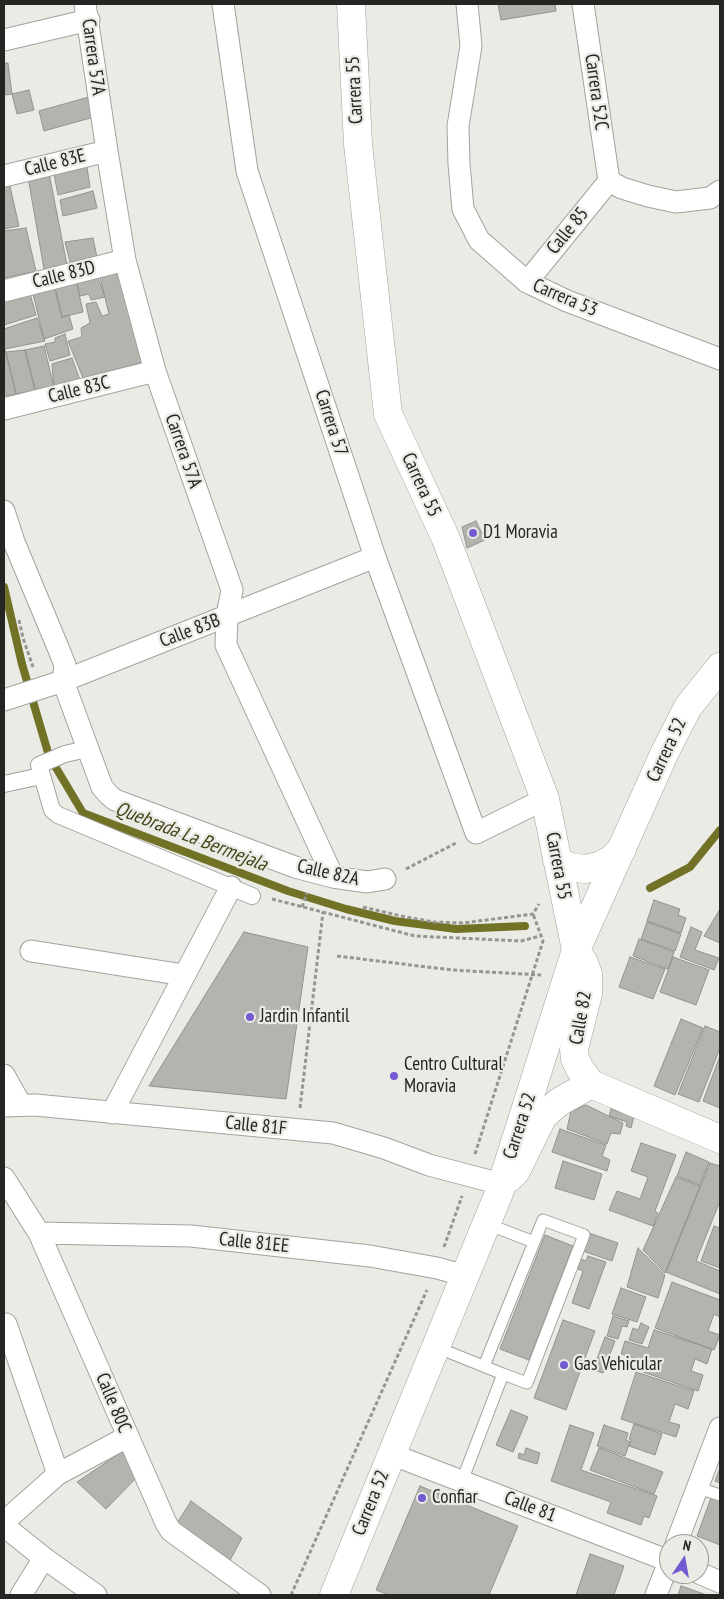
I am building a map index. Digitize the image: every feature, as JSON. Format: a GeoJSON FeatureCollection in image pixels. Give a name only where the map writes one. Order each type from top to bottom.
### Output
{"type":"FeatureCollection","features":[{"type":"Feature","properties":{"kind":"main road","name":"Carrera 55"},"geometry":{"type":"LineString","coordinates":[[351,4],[358,144],[388,414],[446,538],[545,799],[573,939]]}},
{"type":"Feature","properties":{"kind":"main road","name":"Carrera 52"},"geometry":{"type":"LineString","coordinates":[[334,1595],[487,1224],[566,979],[573,939],[622,849],[665,752],[688,706],[720,667]]}},
{"type":"Feature","properties":{"kind":"main road"},"geometry":{"type":"LineString","coordinates":[[557,860],[570,867],[584,869],[599,866],[612,860],[622,849]]}},
{"type":"Feature","properties":{"kind":"main road","name":"Calle 82"},"geometry":{"type":"LineString","coordinates":[[573,939],[588,974],[588,994],[574,1049],[575,1060],[591,1084]]}},
{"type":"Feature","properties":{"kind":"main road"},"geometry":{"type":"LineString","coordinates":[[501,1184],[516,1170],[544,1116],[558,1102],[591,1084],[720,1139]]}},
{"type":"Feature","properties":{"kind":"street","name":"Carrera 57"},"geometry":{"type":"LineString","coordinates":[[224,4],[248,171],[374,558],[476,833]]}},
{"type":"Feature","properties":{"kind":"street","name":"Carrera 53"},"geometry":{"type":"LineString","coordinates":[[467,4],[471,46],[458,126],[463,209],[479,240],[526,282],[567,301],[720,359]]}},
{"type":"Feature","properties":{"kind":"street","name":"Carrera 52C"},"geometry":{"type":"LineString","coordinates":[[583,4],[608,180]]}},
{"type":"Feature","properties":{"kind":"street"},"geometry":{"type":"LineString","coordinates":[[4,40],[87,12]]}},
{"type":"Feature","properties":{"kind":"street","name":"Carrera 57A"},"geometry":{"type":"LineString","coordinates":[[87,12],[106,151],[125,260],[155,371],[232,590],[227,616],[226,645],[333,877]]}},
{"type":"Feature","properties":{"kind":"street","name":"Calle 83E"},"geometry":{"type":"LineString","coordinates":[[4,176],[106,151]]}},
{"type":"Feature","properties":{"kind":"street"},"geometry":{"type":"LineString","coordinates":[[608,180],[622,188],[676,202],[710,198],[720,192]]}},
{"type":"Feature","properties":{"kind":"street","name":"Calle 85"},"geometry":{"type":"LineString","coordinates":[[526,282],[608,180]]}},
{"type":"Feature","properties":{"kind":"street","name":"Calle 83D"},"geometry":{"type":"LineString","coordinates":[[4,291],[125,260]]}},
{"type":"Feature","properties":{"kind":"street","name":"Calle 83C"},"geometry":{"type":"LineString","coordinates":[[4,409],[155,371]]}},
{"type":"Feature","properties":{"kind":"street","name":"Calle 82A"},"geometry":{"type":"LineString","coordinates":[[4,511],[14,542],[49,623],[64,665],[63,681],[87,749],[102,787],[109,795],[115,800],[295,867],[333,877],[367,882],[385,879]]}},
{"type":"Feature","properties":{"kind":"street","name":"Calle 83B"},"geometry":{"type":"LineString","coordinates":[[9,698],[63,681],[374,558]]}},
{"type":"Feature","properties":{"kind":"street"},"geometry":{"type":"LineString","coordinates":[[4,784],[40,770],[61,756],[87,749]]}},
{"type":"Feature","properties":{"kind":"street"},"geometry":{"type":"LineString","coordinates":[[40,770],[52,810],[58,815],[252,896]]}},
{"type":"Feature","properties":{"kind":"street"},"geometry":{"type":"LineString","coordinates":[[476,833],[545,799]]}},
{"type":"Feature","properties":{"kind":"street"},"geometry":{"type":"LineString","coordinates":[[112,1113],[231,887]]}},
{"type":"Feature","properties":{"kind":"street"},"geometry":{"type":"LineString","coordinates":[[31,951],[184,975]]}},
{"type":"Feature","properties":{"kind":"street"},"geometry":{"type":"LineString","coordinates":[[4,1075],[12,1106]]}},
{"type":"Feature","properties":{"kind":"street","name":"Calle 81F"},"geometry":{"type":"LineString","coordinates":[[12,1106],[35,1105],[333,1133],[384,1148],[429,1165],[501,1184]]}},
{"type":"Feature","properties":{"kind":"street","name":"Calle 80C"},"geometry":{"type":"LineString","coordinates":[[4,1178],[40,1234],[166,1523],[172,1531],[260,1595]]}},
{"type":"Feature","properties":{"kind":"street","name":"Calle 81EE"},"geometry":{"type":"LineString","coordinates":[[40,1234],[191,1236],[370,1256],[437,1268],[466,1276]]}},
{"type":"Feature","properties":{"kind":"street"},"geometry":{"type":"LineString","coordinates":[[6,1324],[58,1474]]}},
{"type":"Feature","properties":{"kind":"street"},"geometry":{"type":"LineString","coordinates":[[680,1534],[720,1428]]}},
{"type":"Feature","properties":{"kind":"street"},"geometry":{"type":"LineString","coordinates":[[4,1522],[58,1474],[127,1437]]}},
{"type":"Feature","properties":{"kind":"street","name":"Calle 81"},"geometry":{"type":"LineString","coordinates":[[391,1454],[659,1558]]}},
{"type":"Feature","properties":{"kind":"street"},"geometry":{"type":"LineString","coordinates":[[4,1526],[44,1558],[96,1595]]}},
{"type":"Feature","properties":{"kind":"street"},"geometry":{"type":"LineString","coordinates":[[21,1595],[44,1558]]}},
{"type":"Feature","properties":{"kind":"lane"},"geometry":{"type":"LineString","coordinates":[[436,1347],[503,1374],[527,1383],[584,1235],[543,1220],[484,1366]]}},
{"type":"Feature","properties":{"kind":"lane"},"geometry":{"type":"LineString","coordinates":[[487,1224],[534,1242]]}},
{"type":"Feature","properties":{"kind":"lane"},"geometry":{"type":"LineString","coordinates":[[462,1481],[503,1374]]}},
{"type":"Feature","properties":{"kind":"lane"},"geometry":{"type":"LineString","coordinates":[[698,1488],[720,1495]]}},
{"type":"Feature","properties":{"kind":"path"},"geometry":{"type":"LineString","coordinates":[[18,618],[39,689]]}},
{"type":"Feature","properties":{"kind":"path","name":"Calle 82A"},"geometry":{"type":"LineString","coordinates":[[385,879],[476,833]]}},
{"type":"Feature","properties":{"kind":"path"},"geometry":{"type":"LineString","coordinates":[[302,906],[307,890],[313,891]]}},
{"type":"Feature","properties":{"kind":"path"},"geometry":{"type":"LineString","coordinates":[[252,896],[302,906],[415,936],[521,940],[540,936],[573,939]]}},
{"type":"Feature","properties":{"kind":"path"},"geometry":{"type":"LineString","coordinates":[[358,906],[433,922],[463,923],[533,914],[542,941]]}},
{"type":"Feature","properties":{"kind":"path"},"geometry":{"type":"LineString","coordinates":[[298,1130],[323,912]]}},
{"type":"Feature","properties":{"kind":"path"},"geometry":{"type":"LineString","coordinates":[[337,956],[452,970],[532,974],[566,979]]}},
{"type":"Feature","properties":{"kind":"building"},"geometry":{"type":"Polygon","coordinates":[[[498,4],[555,4],[556,11],[501,20],[498,4]]]}},
{"type":"Feature","properties":{"kind":"building"},"geometry":{"type":"Polygon","coordinates":[[[4,63],[8,63],[12,94],[4,95],[4,63]]]}},
{"type":"Feature","properties":{"kind":"building"},"geometry":{"type":"Polygon","coordinates":[[[29,90],[34,110],[17,114],[12,94],[29,90]]]}},
{"type":"Feature","properties":{"kind":"building"},"geometry":{"type":"Polygon","coordinates":[[[89,97],[94,117],[44,131],[39,111],[89,97]]]}},
{"type":"Feature","properties":{"kind":"building"},"geometry":{"type":"Polygon","coordinates":[[[87,167],[90,187],[58,195],[54,174],[87,167]]]}},
{"type":"Feature","properties":{"kind":"building"},"geometry":{"type":"Polygon","coordinates":[[[49,173],[67,265],[44,269],[28,177],[49,173]]]}},
{"type":"Feature","properties":{"kind":"building"},"geometry":{"type":"Polygon","coordinates":[[[9,182],[19,226],[4,229],[4,183],[9,182]]]}},
{"type":"Feature","properties":{"kind":"building"},"geometry":{"type":"Polygon","coordinates":[[[93,191],[97,208],[63,216],[60,200],[93,191]]]}},
{"type":"Feature","properties":{"kind":"building"},"geometry":{"type":"Polygon","coordinates":[[[26,228],[36,271],[4,278],[4,231],[26,228]]]}},
{"type":"Feature","properties":{"kind":"building"},"geometry":{"type":"Polygon","coordinates":[[[93,238],[97,257],[70,262],[65,242],[93,238]]]}},
{"type":"Feature","properties":{"kind":"building"},"geometry":{"type":"Polygon","coordinates":[[[121,269],[147,361],[83,378],[68,341],[82,337],[81,328],[90,323],[86,304],[96,302],[102,316],[109,314],[99,273],[121,269]]]}},
{"type":"Feature","properties":{"kind":"building"},"geometry":{"type":"Polygon","coordinates":[[[96,273],[105,297],[91,300],[89,294],[80,296],[76,280],[96,273]]]}},
{"type":"Feature","properties":{"kind":"building"},"geometry":{"type":"Polygon","coordinates":[[[76,280],[83,312],[62,317],[54,284],[76,280]]]}},
{"type":"Feature","properties":{"kind":"building"},"geometry":{"type":"Polygon","coordinates":[[[54,284],[62,317],[69,315],[73,329],[44,339],[32,290],[54,284]]]}},
{"type":"Feature","properties":{"kind":"building"},"geometry":{"type":"Polygon","coordinates":[[[29,290],[36,315],[4,325],[4,297],[29,290]]]}},
{"type":"Feature","properties":{"kind":"building"},"geometry":{"type":"Polygon","coordinates":[[[37,318],[45,341],[5,349],[16,394],[4,396],[4,329],[37,318]]]}},
{"type":"Feature","properties":{"kind":"building"},"geometry":{"type":"Polygon","coordinates":[[[65,334],[70,355],[50,361],[45,344],[55,342],[55,338],[65,334]]]}},
{"type":"Feature","properties":{"kind":"building"},"geometry":{"type":"Polygon","coordinates":[[[44,346],[54,387],[36,392],[25,350],[44,346]]]}},
{"type":"Feature","properties":{"kind":"building"},"geometry":{"type":"Polygon","coordinates":[[[25,350],[35,391],[16,394],[6,352],[25,350]]]}},
{"type":"Feature","properties":{"kind":"building"},"geometry":{"type":"Polygon","coordinates":[[[72,358],[80,380],[54,387],[52,364],[72,358]]]}},
{"type":"Feature","properties":{"kind":"building","name":"D1 Moravia"},"geometry":{"type":"Polygon","coordinates":[[[476,521],[485,540],[467,548],[462,527],[476,521]]]}},
{"type":"Feature","properties":{"kind":"building"},"geometry":{"type":"Polygon","coordinates":[[[654,900],[680,909],[678,915],[686,918],[681,933],[647,921],[654,900]]]}},
{"type":"Feature","properties":{"kind":"building"},"geometry":{"type":"Polygon","coordinates":[[[720,909],[720,943],[704,936],[720,909]]]}},
{"type":"Feature","properties":{"kind":"building"},"geometry":{"type":"Polygon","coordinates":[[[647,922],[681,934],[675,951],[641,939],[647,922]]]}},
{"type":"Feature","properties":{"kind":"building"},"geometry":{"type":"Polygon","coordinates":[[[691,927],[702,932],[695,950],[719,958],[714,970],[680,957],[691,927]]]}},
{"type":"Feature","properties":{"kind":"building"},"geometry":{"type":"Polygon","coordinates":[[[244,932],[308,947],[286,1099],[149,1086],[244,932]]]}},
{"type":"Feature","properties":{"kind":"building"},"geometry":{"type":"Polygon","coordinates":[[[639,939],[674,952],[668,969],[633,956],[639,939]]]}},
{"type":"Feature","properties":{"kind":"building"},"geometry":{"type":"Polygon","coordinates":[[[630,957],[665,969],[653,999],[619,987],[630,957]]]}},
{"type":"Feature","properties":{"kind":"building"},"geometry":{"type":"Polygon","coordinates":[[[673,957],[709,970],[696,1005],[660,992],[673,957]]]}},
{"type":"Feature","properties":{"kind":"building"},"geometry":{"type":"Polygon","coordinates":[[[681,1019],[703,1028],[675,1095],[654,1086],[681,1019]]]}},
{"type":"Feature","properties":{"kind":"building"},"geometry":{"type":"Polygon","coordinates":[[[705,1026],[720,1032],[720,1048],[699,1102],[678,1094],[705,1026]]]}},
{"type":"Feature","properties":{"kind":"building"},"geometry":{"type":"Polygon","coordinates":[[[720,1056],[720,1108],[703,1101],[720,1056]]]}},
{"type":"Feature","properties":{"kind":"building"},"geometry":{"type":"Polygon","coordinates":[[[586,1105],[623,1123],[620,1134],[611,1133],[607,1144],[567,1129],[571,1111],[586,1105]]]}},
{"type":"Feature","properties":{"kind":"building"},"geometry":{"type":"Polygon","coordinates":[[[611,1109],[634,1116],[631,1128],[626,1126],[627,1122],[609,1116],[611,1109]]]}},
{"type":"Feature","properties":{"kind":"building"},"geometry":{"type":"Polygon","coordinates":[[[560,1129],[606,1145],[602,1156],[610,1160],[607,1171],[552,1152],[560,1129]]]}},
{"type":"Feature","properties":{"kind":"building"},"geometry":{"type":"Polygon","coordinates":[[[641,1143],[676,1155],[655,1211],[658,1213],[653,1226],[609,1210],[617,1191],[640,1199],[648,1177],[631,1171],[641,1143]]]}},
{"type":"Feature","properties":{"kind":"building"},"geometry":{"type":"Polygon","coordinates":[[[686,1152],[709,1162],[700,1185],[677,1176],[686,1152]]]}},
{"type":"Feature","properties":{"kind":"building"},"geometry":{"type":"Polygon","coordinates":[[[563,1161],[602,1174],[594,1200],[555,1188],[563,1161]]]}},
{"type":"Feature","properties":{"kind":"building"},"geometry":{"type":"Polygon","coordinates":[[[710,1163],[720,1166],[720,1201],[696,1261],[720,1271],[720,1294],[666,1272],[710,1163]]]}},
{"type":"Feature","properties":{"kind":"building"},"geometry":{"type":"Polygon","coordinates":[[[676,1177],[700,1186],[665,1273],[643,1250],[676,1177]]]}},
{"type":"Feature","properties":{"kind":"building"},"geometry":{"type":"Polygon","coordinates":[[[714,1226],[720,1228],[720,1268],[701,1261],[714,1226]]]}},
{"type":"Feature","properties":{"kind":"building"},"geometry":{"type":"Polygon","coordinates":[[[586,1232],[618,1243],[612,1261],[580,1250],[586,1232]]]}},
{"type":"Feature","properties":{"kind":"building"},"geometry":{"type":"Polygon","coordinates":[[[545,1235],[573,1246],[529,1360],[500,1349],[545,1235]]]}},
{"type":"Feature","properties":{"kind":"building"},"geometry":{"type":"Polygon","coordinates":[[[638,1248],[665,1275],[658,1298],[627,1287],[638,1248]]]}},
{"type":"Feature","properties":{"kind":"building"},"geometry":{"type":"Polygon","coordinates":[[[588,1256],[606,1262],[589,1309],[572,1303],[583,1271],[578,1269],[581,1259],[586,1261],[588,1256]]]}},
{"type":"Feature","properties":{"kind":"building"},"geometry":{"type":"Polygon","coordinates":[[[672,1282],[720,1300],[720,1317],[714,1314],[708,1331],[720,1335],[714,1350],[655,1328],[672,1282]]]}},
{"type":"Feature","properties":{"kind":"building"},"geometry":{"type":"Polygon","coordinates":[[[621,1288],[646,1297],[637,1322],[612,1314],[621,1288]]]}},
{"type":"Feature","properties":{"kind":"building"},"geometry":{"type":"Polygon","coordinates":[[[613,1316],[629,1321],[627,1327],[622,1326],[618,1339],[607,1336],[613,1316]]]}},
{"type":"Feature","properties":{"kind":"building","name":"Gas Vehicular"},"geometry":{"type":"Polygon","coordinates":[[[563,1320],[595,1331],[566,1410],[534,1398],[563,1320]]]}},
{"type":"Feature","properties":{"kind":"building"},"geometry":{"type":"Polygon","coordinates":[[[641,1323],[649,1327],[642,1344],[629,1340],[633,1328],[638,1330],[641,1323]]]}},
{"type":"Feature","properties":{"kind":"building"},"geometry":{"type":"Polygon","coordinates":[[[654,1330],[712,1349],[707,1364],[695,1359],[691,1371],[703,1375],[698,1391],[640,1371],[644,1361],[621,1354],[625,1341],[648,1348],[654,1330]]]}},
{"type":"Feature","properties":{"kind":"building"},"geometry":{"type":"Polygon","coordinates":[[[605,1337],[615,1341],[603,1373],[593,1370],[605,1337]]]}},
{"type":"Feature","properties":{"kind":"building"},"geometry":{"type":"Polygon","coordinates":[[[636,1372],[694,1391],[688,1409],[675,1404],[669,1422],[680,1425],[676,1437],[621,1419],[636,1372]]]}},
{"type":"Feature","properties":{"kind":"building"},"geometry":{"type":"Polygon","coordinates":[[[511,1410],[528,1417],[513,1452],[496,1445],[511,1410]]]}},
{"type":"Feature","properties":{"kind":"building"},"geometry":{"type":"Polygon","coordinates":[[[634,1424],[662,1434],[655,1455],[629,1446],[631,1439],[629,1439],[634,1424]]]}},
{"type":"Feature","properties":{"kind":"building"},"geometry":{"type":"Polygon","coordinates":[[[570,1425],[594,1433],[581,1470],[657,1496],[649,1518],[644,1516],[641,1525],[607,1513],[611,1502],[551,1481],[570,1425]]]}},
{"type":"Feature","properties":{"kind":"building"},"geometry":{"type":"Polygon","coordinates":[[[604,1425],[628,1433],[626,1440],[630,1442],[625,1456],[597,1446],[604,1425]]]}},
{"type":"Feature","properties":{"kind":"building"},"geometry":{"type":"Polygon","coordinates":[[[526,1448],[540,1453],[537,1464],[518,1458],[519,1453],[524,1455],[526,1448]]]}},
{"type":"Feature","properties":{"kind":"building"},"geometry":{"type":"Polygon","coordinates":[[[599,1448],[663,1472],[654,1494],[590,1470],[599,1448]]]}},
{"type":"Feature","properties":{"kind":"building"},"geometry":{"type":"Polygon","coordinates":[[[123,1451],[140,1474],[106,1509],[77,1482],[123,1451]]]}},
{"type":"Feature","properties":{"kind":"building"},"geometry":{"type":"Polygon","coordinates":[[[720,1468],[720,1483],[715,1481],[720,1468]]]}},
{"type":"Feature","properties":{"kind":"building"},"geometry":{"type":"Polygon","coordinates":[[[420,1486],[518,1526],[489,1595],[389,1595],[376,1590],[420,1486]]]}},
{"type":"Feature","properties":{"kind":"building"},"geometry":{"type":"Polygon","coordinates":[[[712,1495],[720,1498],[720,1545],[709,1541],[709,1534],[698,1534],[712,1495]]]}},
{"type":"Feature","properties":{"kind":"building"},"geometry":{"type":"Polygon","coordinates":[[[191,1501],[242,1538],[228,1564],[174,1528],[191,1501]]]}},
{"type":"Feature","properties":{"kind":"building"},"geometry":{"type":"Polygon","coordinates":[[[590,1554],[624,1566],[614,1595],[576,1595],[590,1554]]]}},
{"type":"Feature","properties":{"kind":"building"},"geometry":{"type":"Polygon","coordinates":[[[681,1586],[707,1595],[678,1595],[681,1586]]]}},
{"type":"Feature","properties":{"kind":"waterway","name":"Quebrada La Bermejala"},"geometry":{"type":"LineString","coordinates":[[4,587],[22,664],[49,756],[83,813],[288,891],[346,909],[395,921],[456,929],[525,926]]}},
{"type":"Feature","properties":{"kind":"waterway","name":"Quebrada La Bermejala"},"geometry":{"type":"LineString","coordinates":[[650,888],[690,867],[720,830]]}},
{"type":"Feature","properties":{"kind":"place","name":"D1 Moravia"},"geometry":{"type":"Point","coordinates":[473,533]}},
{"type":"Feature","properties":{"kind":"place","name":"Jardin Infantil"},"geometry":{"type":"Point","coordinates":[250,1017]}},
{"type":"Feature","properties":{"kind":"place","name":"Centro Cultural Moravia"},"geometry":{"type":"Point","coordinates":[394,1076]}},
{"type":"Feature","properties":{"kind":"place","name":"Gas Vehicular"},"geometry":{"type":"Point","coordinates":[564,1365]}},
{"type":"Feature","properties":{"kind":"place","name":"Confiar"},"geometry":{"type":"Point","coordinates":[422,1498]}}]}
